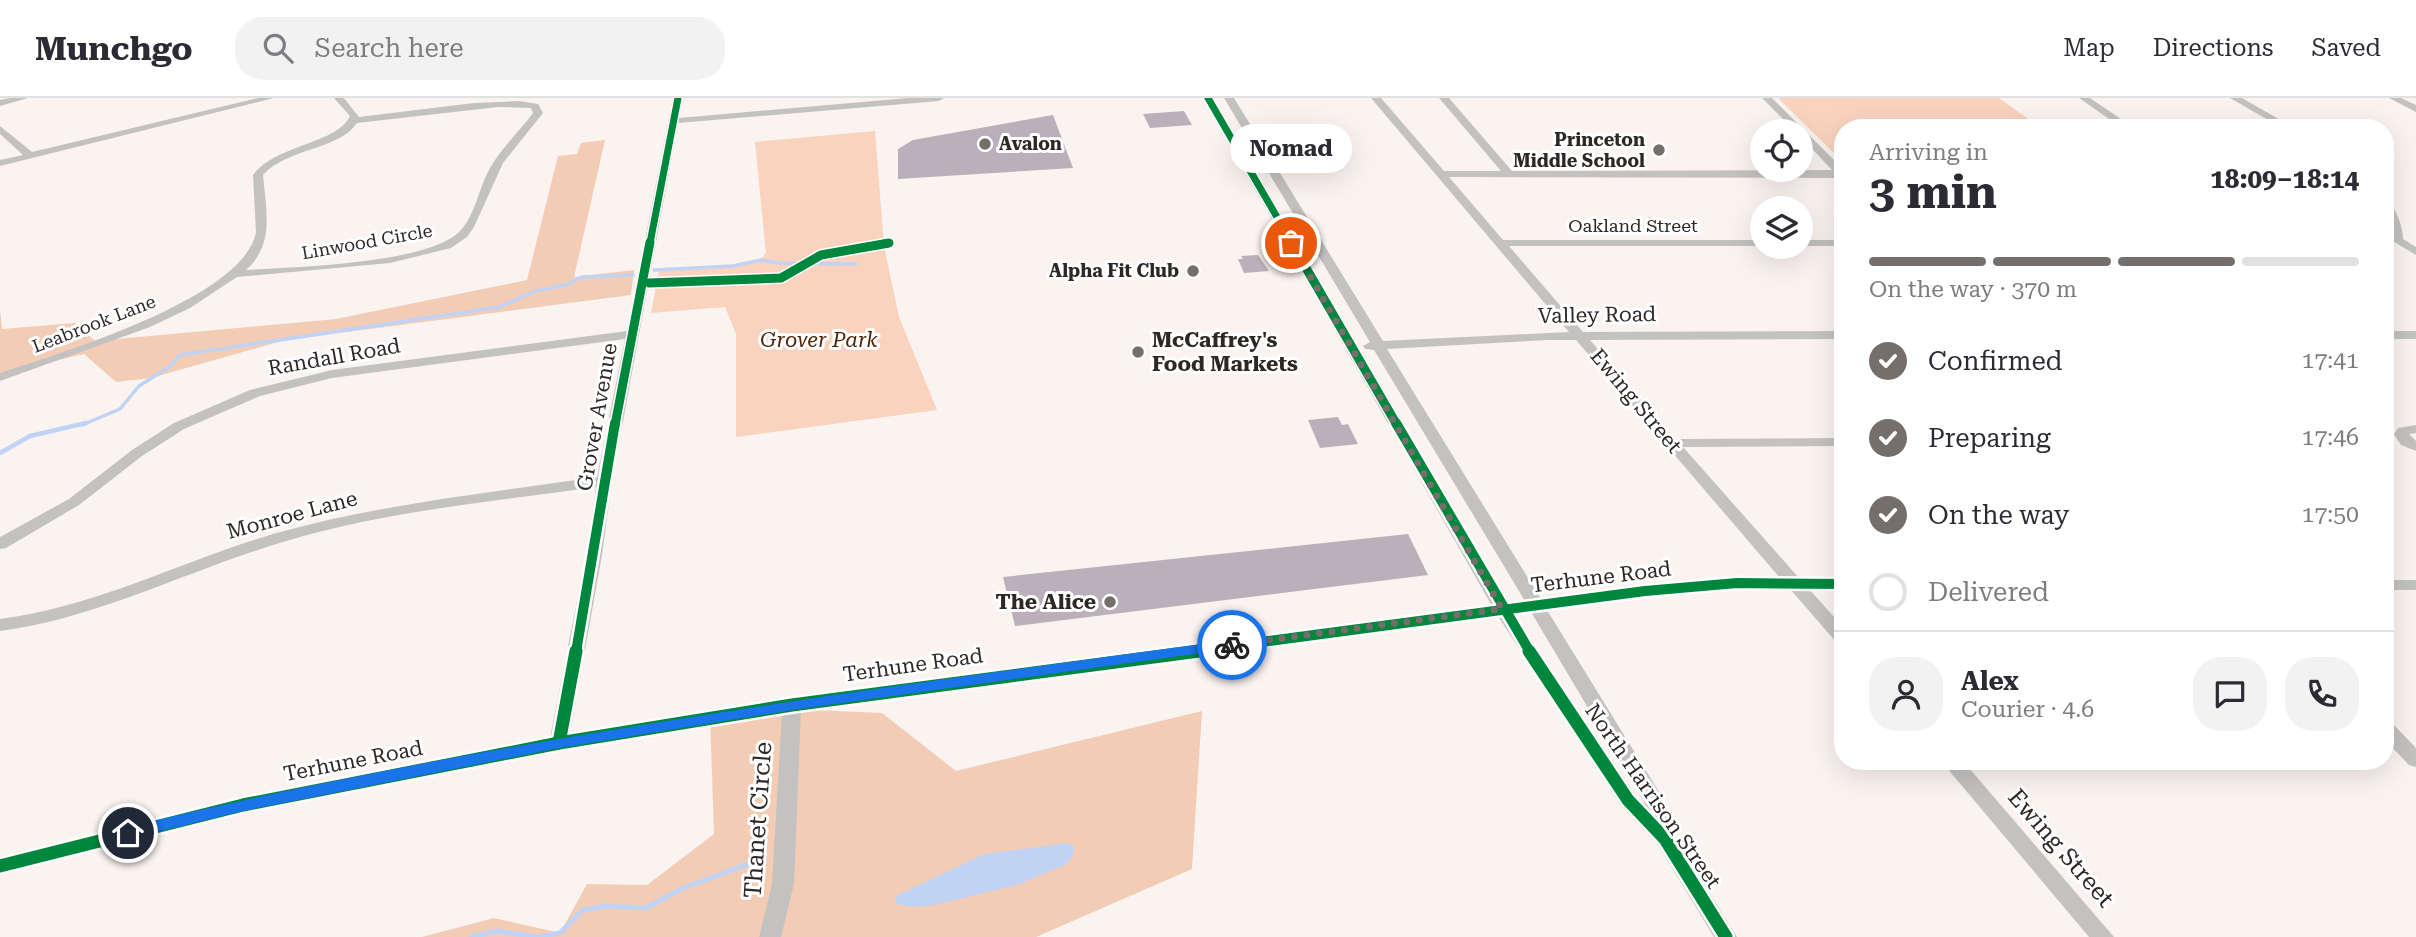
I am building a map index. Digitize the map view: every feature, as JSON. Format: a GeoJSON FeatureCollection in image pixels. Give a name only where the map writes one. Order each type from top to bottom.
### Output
{"type":"FeatureCollection","features":[{"type":"Feature","properties":{"kind":"street"},"geometry":{"type":"LineString","coordinates":[[0,103],[23,98]]}},
{"type":"Feature","properties":{"kind":"street"},"geometry":{"type":"LineString","coordinates":[[0,163],[269,98]]}},
{"type":"Feature","properties":{"kind":"street"},"geometry":{"type":"LineString","coordinates":[[339,98],[355,116],[355,120]]}},
{"type":"Feature","properties":{"kind":"street","name":"Grover Avenue"},"geometry":{"type":"LineString","coordinates":[[559,743],[594,555],[604,481],[678,98]]}},
{"type":"Feature","properties":{"kind":"street"},"geometry":{"type":"LineString","coordinates":[[674,121],[939,98]]}},
{"type":"Feature","properties":{"kind":"street","name":"North Harrison Street"},"geometry":{"type":"LineString","coordinates":[[1229,98],[1654,801],[1665,839]]}},
{"type":"Feature","properties":{"kind":"street","name":"Ewing Street"},"geometry":{"type":"LineString","coordinates":[[1376,98],[1834,629]]}},
{"type":"Feature","properties":{"kind":"street"},"geometry":{"type":"LineString","coordinates":[[1444,98],[1509,174]]}},
{"type":"Feature","properties":{"kind":"street"},"geometry":{"type":"LineString","coordinates":[[1767,98],[1787,119]]}},
{"type":"Feature","properties":{"kind":"street"},"geometry":{"type":"LineString","coordinates":[[2084,98],[2116,119]]}},
{"type":"Feature","properties":{"kind":"street"},"geometry":{"type":"LineString","coordinates":[[2235,98],[2273,119]]}},
{"type":"Feature","properties":{"kind":"street"},"geometry":{"type":"LineString","coordinates":[[2394,98],[2416,109]]}},
{"type":"Feature","properties":{"kind":"street","name":"Linwood Circle"},"geometry":{"type":"LineString","coordinates":[[233,274],[293,272],[406,257],[451,243],[465,233],[497,164],[536,117],[538,109],[525,102],[495,100],[355,120]]}},
{"type":"Feature","properties":{"kind":"street"},"geometry":{"type":"LineString","coordinates":[[1210,102],[1227,108],[1234,122],[1245,124]]}},
{"type":"Feature","properties":{"kind":"street","name":"North Harrison Street"},"geometry":{"type":"LineString","coordinates":[[1210,102],[1502,609],[1628,800],[1665,839],[1726,937]]}},
{"type":"Feature","properties":{"kind":"street","name":"Leabrook Lane"},"geometry":{"type":"LineString","coordinates":[[0,377],[137,329],[200,297],[233,274],[250,258],[262,237],[258,174],[261,169],[288,152],[338,134],[355,120]]}},
{"type":"Feature","properties":{"kind":"street"},"geometry":{"type":"LineString","coordinates":[[0,129],[30,156]]}},
{"type":"Feature","properties":{"kind":"street"},"geometry":{"type":"LineString","coordinates":[[1237,148],[1251,141],[1252,136]]}},
{"type":"Feature","properties":{"kind":"street"},"geometry":{"type":"LineString","coordinates":[[1813,145],[1834,166]]}},
{"type":"Feature","properties":{"kind":"street"},"geometry":{"type":"LineString","coordinates":[[1442,174],[1834,174]]}},
{"type":"Feature","properties":{"kind":"street"},"geometry":{"type":"LineString","coordinates":[[2394,224],[2398,240]]}},
{"type":"Feature","properties":{"kind":"street"},"geometry":{"type":"LineString","coordinates":[[2394,239],[2416,252]]}},
{"type":"Feature","properties":{"kind":"street","name":"Oakland Street"},"geometry":{"type":"LineString","coordinates":[[1503,243],[1750,243]]}},
{"type":"Feature","properties":{"kind":"street"},"geometry":{"type":"LineString","coordinates":[[1813,243],[1834,243]]}},
{"type":"Feature","properties":{"kind":"street","name":"Randall Road"},"geometry":{"type":"LineString","coordinates":[[0,544],[74,502],[137,453],[179,426],[255,393],[332,374],[632,334]]}},
{"type":"Feature","properties":{"kind":"street","name":"Valley Road"},"geometry":{"type":"LineString","coordinates":[[1352,348],[1486,338],[1834,335]]}},
{"type":"Feature","properties":{"kind":"street"},"geometry":{"type":"LineString","coordinates":[[2394,335],[2416,335]]}},
{"type":"Feature","properties":{"kind":"street"},"geometry":{"type":"LineString","coordinates":[[2411,445],[2402,438],[2403,431],[2416,429]]}},
{"type":"Feature","properties":{"kind":"street"},"geometry":{"type":"LineString","coordinates":[[1671,443],[1834,442]]}},
{"type":"Feature","properties":{"kind":"street","name":"Monroe Lane"},"geometry":{"type":"LineString","coordinates":[[0,625],[77,611],[234,551],[330,523],[604,481]]}},
{"type":"Feature","properties":{"kind":"street","name":"Terhune Road"},"geometry":{"type":"LineString","coordinates":[[0,866],[243,805],[559,743],[792,705],[1535,604],[1701,585],[1834,584]]}},
{"type":"Feature","properties":{"kind":"street"},"geometry":{"type":"LineString","coordinates":[[2394,585],[2416,585]]}},
{"type":"Feature","properties":{"kind":"street","name":"Thanet Circle"},"geometry":{"type":"LineString","coordinates":[[769,937],[783,884],[792,705]]}},
{"type":"Feature","properties":{"kind":"street"},"geometry":{"type":"LineString","coordinates":[[2394,737],[2416,760]]}},
{"type":"Feature","properties":{"kind":"street","name":"Ewing Street"},"geometry":{"type":"LineString","coordinates":[[1959,770],[2103,937]]}},
{"type":"Feature","properties":{"kind":"green space"},"geometry":{"type":"Polygon","coordinates":[[[1778,98],[1999,98],[2028,119],[1834,119],[1834,153],[1813,132],[1813,119],[1799,119],[1778,98]]]}},
{"type":"Feature","properties":{"kind":"green space","name":"Grover Park"},"geometry":{"type":"Polygon","coordinates":[[[875,131],[884,246],[899,317],[937,410],[736,437],[736,334],[725,307],[651,313],[659,271],[759,262],[766,253],[755,142],[875,131]]]}},
{"type":"Feature","properties":{"kind":"shaded area"},"geometry":{"type":"Polygon","coordinates":[[[605,140],[574,277],[634,270],[631,295],[285,340],[151,378],[116,382],[84,354],[0,374],[0,309],[2,329],[75,323],[95,341],[336,319],[527,280],[558,156],[577,154],[581,143],[605,140]]]}},
{"type":"Feature","properties":{"kind":"shaded area"},"geometry":{"type":"Polygon","coordinates":[[[769,708],[882,713],[956,771],[1202,711],[1192,869],[1036,937],[422,937],[494,918],[560,933],[587,884],[647,885],[714,834],[710,716],[769,708]]]}},
{"type":"Feature","properties":{"kind":"water"},"geometry":{"type":"Polygon","coordinates":[[[1067,843],[1074,846],[1073,856],[1065,865],[1020,884],[935,905],[913,907],[896,904],[896,896],[984,854],[1067,843]]]}},
{"type":"Feature","properties":{"kind":"building"},"geometry":{"type":"Polygon","coordinates":[[[1184,111],[1192,125],[1150,128],[1143,114],[1184,111]]]}},
{"type":"Feature","properties":{"kind":"building","name":"Avalon"},"geometry":{"type":"Polygon","coordinates":[[[1053,115],[1073,168],[898,179],[898,149],[913,140],[1053,115]]]}},
{"type":"Feature","properties":{"kind":"building"},"geometry":{"type":"Polygon","coordinates":[[[1258,255],[1269,271],[1244,273],[1238,259],[1243,259],[1241,256],[1258,255]]]}},
{"type":"Feature","properties":{"kind":"building"},"geometry":{"type":"Polygon","coordinates":[[[1338,417],[1342,425],[1348,424],[1358,444],[1320,448],[1308,420],[1338,417]]]}},
{"type":"Feature","properties":{"kind":"building","name":"The Alice"},"geometry":{"type":"Polygon","coordinates":[[[1408,534],[1428,575],[1015,626],[1003,577],[1408,534]]]}},
{"type":"Feature","properties":{"kind":"waterway"},"geometry":{"type":"LineString","coordinates":[[654,270],[733,266],[761,260],[779,263],[856,264]]}},
{"type":"Feature","properties":{"kind":"waterway"},"geometry":{"type":"LineString","coordinates":[[82,425],[120,409],[139,386],[169,367],[180,355],[499,307],[536,291],[566,285],[582,277],[633,275]]}},
{"type":"Feature","properties":{"kind":"waterway"},"geometry":{"type":"LineString","coordinates":[[0,453],[30,436],[86,423]]}},
{"type":"Feature","properties":{"kind":"waterway"},"geometry":{"type":"LineString","coordinates":[[540,937],[560,933],[583,910],[606,906],[646,908],[681,889],[764,858]]}},
{"type":"Feature","properties":{"kind":"waterway"},"geometry":{"type":"LineString","coordinates":[[471,937],[497,931],[537,937]]}},
{"type":"Feature","properties":{"kind":"cycle path"},"geometry":{"type":"LineString","coordinates":[[559,743],[594,555],[604,481],[678,98]]}},
{"type":"Feature","properties":{"kind":"cycle path"},"geometry":{"type":"LineString","coordinates":[[1208,98],[1512,625],[1628,800],[1665,839],[1726,937]]}},
{"type":"Feature","properties":{"kind":"cycle path"},"geometry":{"type":"LineString","coordinates":[[649,283],[781,278],[811,258],[844,249],[889,243]]}},
{"type":"Feature","properties":{"kind":"cycle path"},"geometry":{"type":"LineString","coordinates":[[0,866],[243,805],[559,743],[792,705],[1645,591],[1737,583],[1834,584]]}},
{"type":"Feature","properties":{"kind":"way so far"},"geometry":{"type":"LineString","coordinates":[[1232,645],[1502,609],[1291,243]]}},
{"type":"Feature","properties":{"kind":"place","name":"Avalon"},"geometry":{"type":"Point","coordinates":[985,144]}},
{"type":"Feature","properties":{"kind":"place","name":"Princeton Middle School"},"geometry":{"type":"Point","coordinates":[1659,150]}},
{"type":"Feature","properties":{"kind":"place","name":"Nomad"},"geometry":{"type":"Point","coordinates":[1291,243]}},
{"type":"Feature","properties":{"kind":"place","name":"Alpha Fit Club"},"geometry":{"type":"Point","coordinates":[1193,271]}},
{"type":"Feature","properties":{"kind":"place","name":"McCaffrey's Food Markets"},"geometry":{"type":"Point","coordinates":[1138,352]}},
{"type":"Feature","properties":{"kind":"place","name":"The Alice"},"geometry":{"type":"Point","coordinates":[1110,602]}},
{"type":"Feature","properties":{"kind":"route"},"geometry":{"type":"LineString","coordinates":[[128,833],[243,805],[559,743],[792,705],[1232,645]]}}]}
